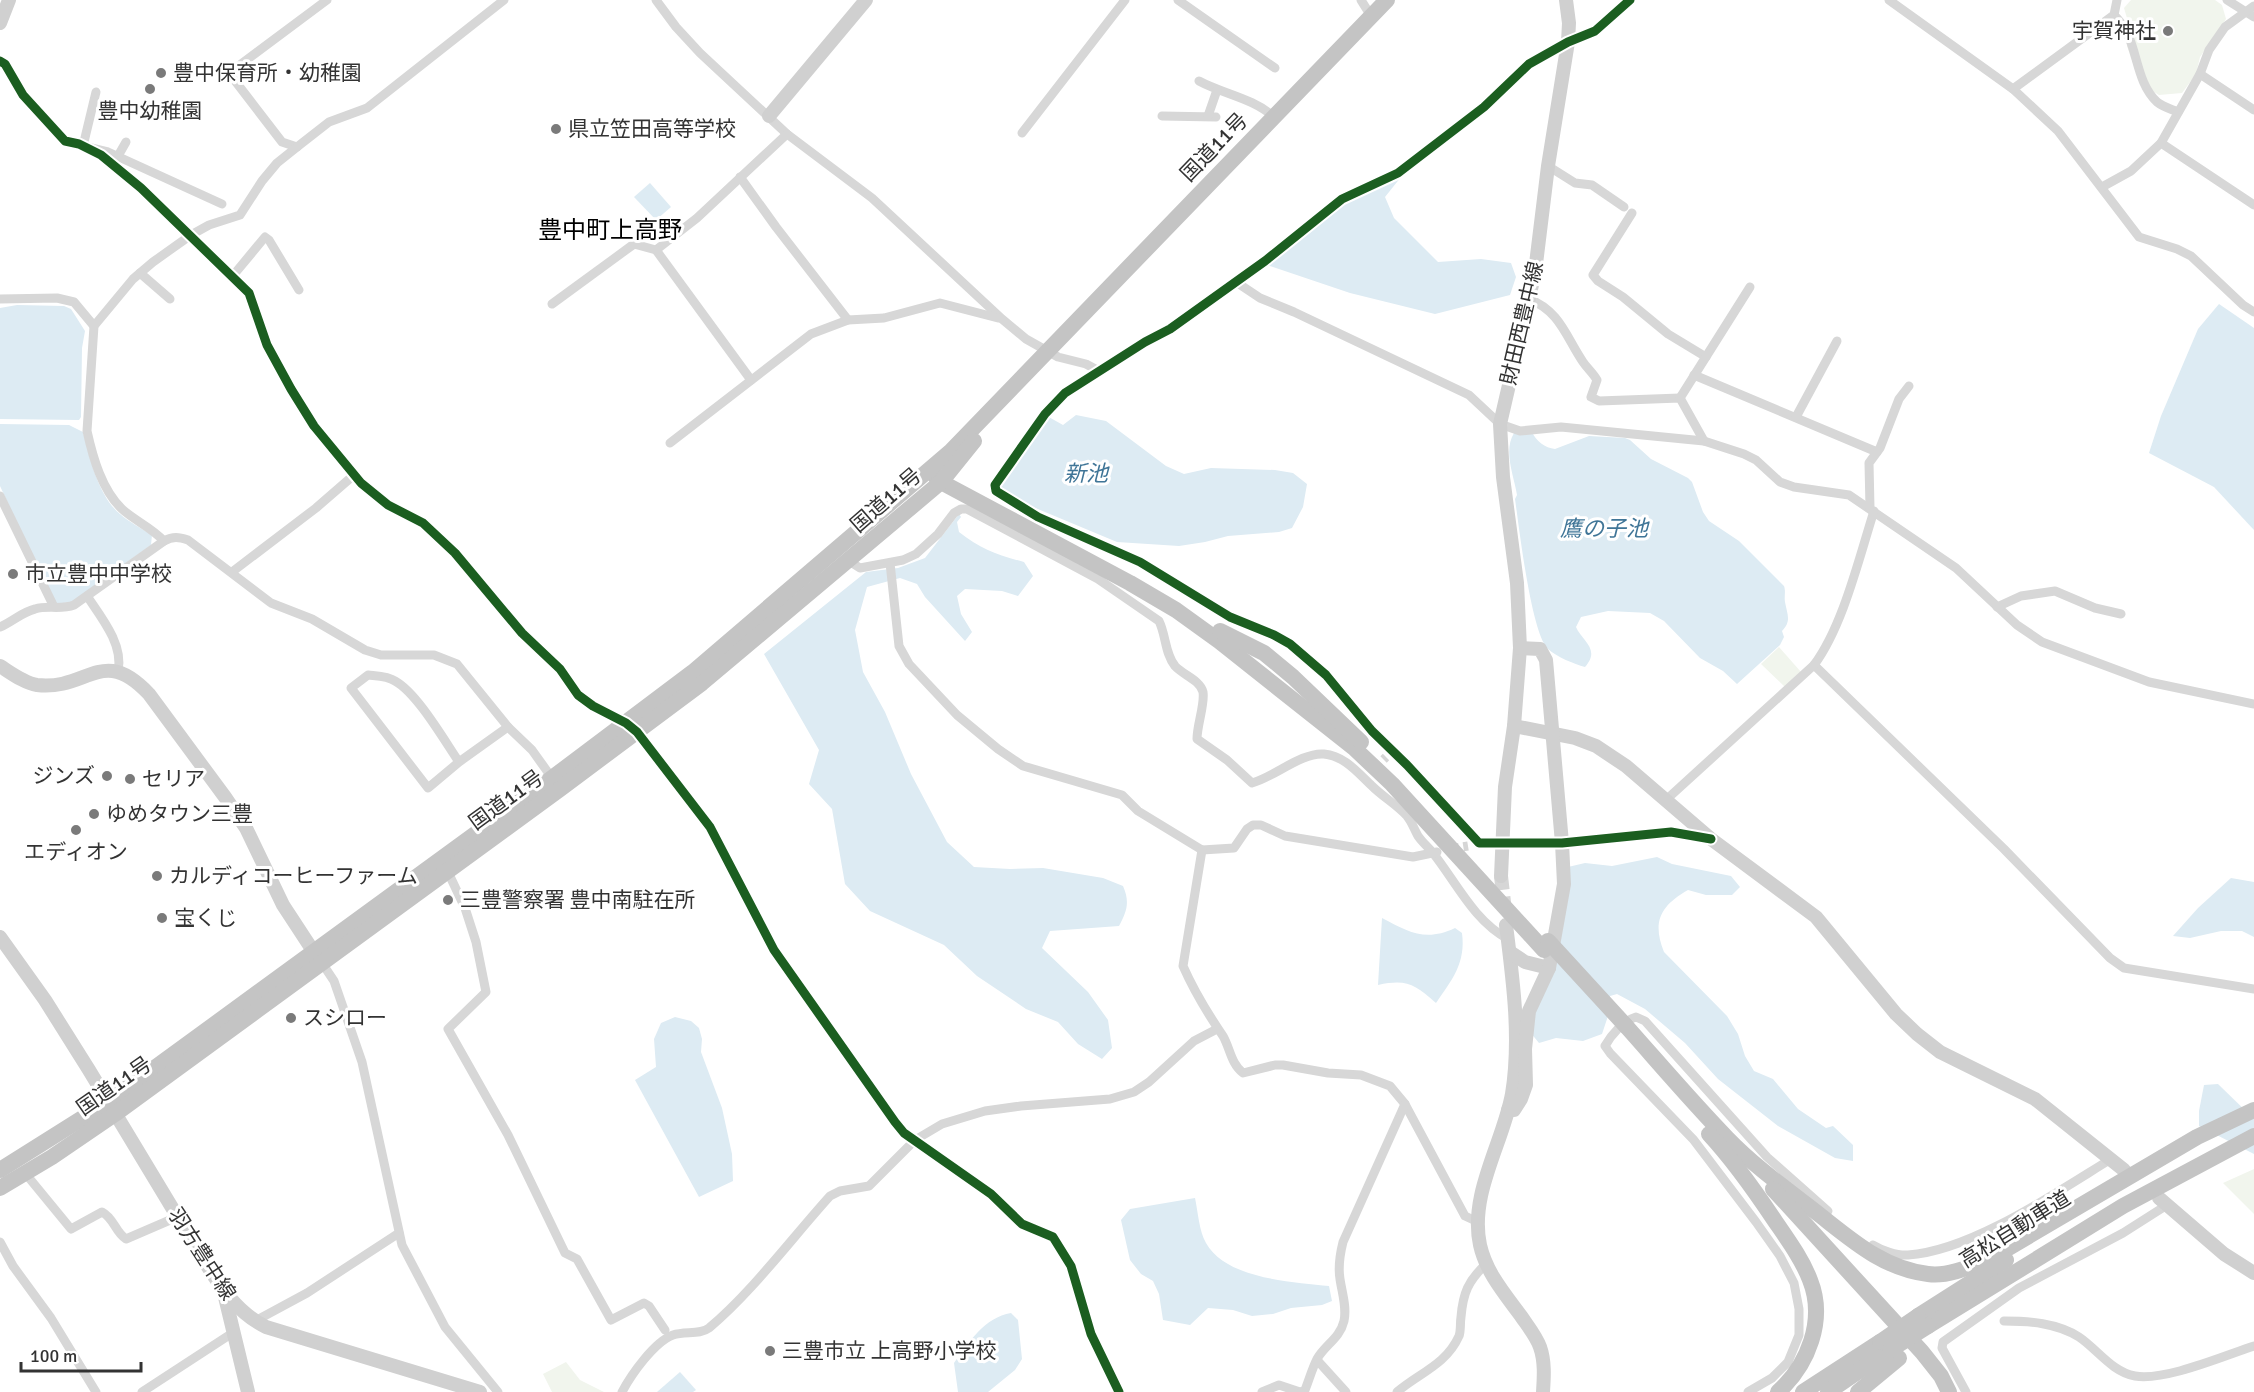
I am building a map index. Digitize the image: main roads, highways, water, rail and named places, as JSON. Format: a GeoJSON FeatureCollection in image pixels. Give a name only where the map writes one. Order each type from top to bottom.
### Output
{"type":"FeatureCollection","features":[{"type":"Feature","properties":{"kind":"highway","name":"国道11号"},"geometry":{"type":"LineString","coordinates":[[0,1188],[25,1173],[317,957],[552,778],[702,683],[849,561],[939,477],[999,403],[1387,0]]}},
{"type":"Feature","properties":{"kind":"highway","name":"国道11号"},"geometry":{"type":"LineString","coordinates":[[317,957],[447,870],[632,728],[693,672],[939,477]]}},
{"type":"Feature","properties":{"kind":"highway"},"geometry":{"type":"LineString","coordinates":[[939,477],[1176,610],[1219,641],[1345,741],[1392,784],[1546,945],[1724,1143],[1922,1352],[1941,1376],[1949,1392]]}},
{"type":"Feature","properties":{"kind":"highway","name":"国道11号"},"geometry":{"type":"LineString","coordinates":[[0,1170],[112,1108]]}},
{"type":"Feature","properties":{"kind":"highway","name":"高松自動車道"},"geometry":{"type":"LineString","coordinates":[[1927,1325],[2004,1261],[2199,1140],[2254,1111]]}},
{"type":"Feature","properties":{"kind":"highway","name":"高松自動車道"},"geometry":{"type":"LineString","coordinates":[[1828,1392],[1927,1325],[2096,1222],[2254,1136]]}},
{"type":"Feature","properties":{"kind":"highway"},"geometry":{"type":"LineString","coordinates":[[1724,1143],[1867,1252],[1899,1268],[1930,1275],[1947,1274],[1993,1257],[2199,1140]]}},
{"type":"Feature","properties":{"kind":"highway"},"geometry":{"type":"LineString","coordinates":[[1724,1143],[1800,1259],[1811,1281],[1815,1299],[1813,1334],[1808,1351],[1800,1366],[1778,1392]]}},
{"type":"Feature","properties":{"kind":"highway"},"geometry":{"type":"LineString","coordinates":[[1724,1143],[1764,1192],[1914,1358],[1937,1392]]}},
{"type":"Feature","properties":{"kind":"highway"},"geometry":{"type":"LineString","coordinates":[[1858,1392],[1889,1350]]}},
{"type":"Feature","properties":{"kind":"highway","name":"高松自動車道"},"geometry":{"type":"LineString","coordinates":[[1803,1392],[1889,1350]]}},
{"type":"Feature","properties":{"kind":"main road"},"geometry":{"type":"LineString","coordinates":[[0,24],[9,0]]}},
{"type":"Feature","properties":{"kind":"main road"},"geometry":{"type":"LineString","coordinates":[[769,116],[866,0]]}},
{"type":"Feature","properties":{"kind":"main road","name":"財田西豊中線"},"geometry":{"type":"LineString","coordinates":[[1502,876],[1505,787],[1514,726],[1520,648],[1517,583],[1503,477],[1500,423],[1529,299],[1541,233],[1548,166],[1568,42],[1569,23],[1566,0]]}},
{"type":"Feature","properties":{"kind":"main road"},"geometry":{"type":"LineString","coordinates":[[1508,1110],[1514,1110],[1521,1100],[1526,1085],[1525,1049],[1529,1011],[1549,968],[1564,884],[1546,660],[1540,648],[1520,648]]}},
{"type":"Feature","properties":{"kind":"main road"},"geometry":{"type":"LineString","coordinates":[[0,666],[36,685],[69,681],[110,669],[135,680],[148,694],[246,828],[283,905],[317,957]]}},
{"type":"Feature","properties":{"kind":"main road"},"geometry":{"type":"LineString","coordinates":[[1514,726],[1575,738],[1596,746],[1626,766],[1711,839],[1816,917],[1896,1014],[1917,1034],[1940,1052],[2035,1099],[2124,1170]]}},
{"type":"Feature","properties":{"kind":"main road","name":"羽方豊中線"},"geometry":{"type":"LineString","coordinates":[[0,937],[45,1000],[177,1217],[222,1289],[234,1304],[266,1327],[480,1392]]}},
{"type":"Feature","properties":{"kind":"main road"},"geometry":{"type":"LineString","coordinates":[[1543,1392],[1544,1373],[1540,1346],[1486,1264],[1480,1243],[1478,1222],[1485,1183],[1508,1110],[1516,1063],[1508,939],[1525,962],[1549,968]]}},
{"type":"Feature","properties":{"kind":"main road"},"geometry":{"type":"LineString","coordinates":[[2163,1202],[2224,1254],[2254,1273]]}},
{"type":"Feature","properties":{"kind":"main road"},"geometry":{"type":"LineString","coordinates":[[222,1289],[228,1305],[248,1392]]}},
{"type":"Feature","properties":{"kind":"water"},"geometry":{"type":"Polygon","coordinates":[[[1401,177],[1385,197],[1394,218],[1438,262],[1481,259],[1511,263],[1516,277],[1510,295],[1435,314],[1350,293],[1267,265],[1351,199],[1401,177]]]}},
{"type":"Feature","properties":{"kind":"water"},"geometry":{"type":"Polygon","coordinates":[[[650,183],[671,207],[656,220],[634,197],[650,183]]]}},
{"type":"Feature","properties":{"kind":"water"},"geometry":{"type":"Polygon","coordinates":[[[2219,304],[2254,328],[2254,530],[2214,487],[2149,453],[2161,416],[2198,329],[2219,304]]]}},
{"type":"Feature","properties":{"kind":"water"},"geometry":{"type":"Polygon","coordinates":[[[17,305],[64,306],[71,309],[85,331],[82,348],[81,417],[79,420],[0,419],[0,308],[17,305]]]}},
{"type":"Feature","properties":{"kind":"water","name":"新池"},"geometry":{"type":"Polygon","coordinates":[[[1076,415],[1106,421],[1166,466],[1184,474],[1211,468],[1275,470],[1293,473],[1307,484],[1303,507],[1292,528],[1279,532],[1228,536],[1179,546],[1117,542],[1021,502],[1000,488],[1047,416],[1063,425],[1076,415]]]}},
{"type":"Feature","properties":{"kind":"water"},"geometry":{"type":"Polygon","coordinates":[[[0,424],[69,425],[83,432],[96,476],[106,497],[124,517],[152,535],[151,545],[72,602],[55,604],[0,486],[0,424]]]}},
{"type":"Feature","properties":{"kind":"water","name":"鷹の子池"},"geometry":{"type":"Polygon","coordinates":[[[1532,432],[1541,444],[1555,449],[1589,436],[1625,438],[1651,459],[1688,478],[1692,482],[1703,512],[1709,521],[1739,541],[1784,586],[1788,621],[1782,631],[1784,637],[1780,645],[1737,684],[1723,671],[1700,658],[1664,621],[1650,613],[1608,611],[1581,617],[1576,627],[1591,650],[1585,667],[1566,660],[1548,649],[1536,623],[1531,602],[1515,499],[1517,495],[1509,456],[1514,433],[1532,432]]]}},
{"type":"Feature","properties":{"kind":"water"},"geometry":{"type":"Polygon","coordinates":[[[959,514],[961,517],[957,522],[959,532],[990,551],[1024,562],[1033,576],[1018,596],[1002,591],[965,589],[957,596],[961,614],[972,632],[965,641],[925,597],[917,584],[900,578],[867,587],[855,630],[863,672],[885,712],[911,774],[947,842],[974,867],[1043,868],[1103,878],[1123,886],[1127,906],[1119,926],[1050,931],[1042,948],[1088,992],[1108,1020],[1112,1048],[1102,1059],[1078,1044],[1058,1022],[1026,1009],[977,976],[944,945],[870,911],[845,884],[832,809],[809,784],[819,750],[764,654],[866,572],[898,568],[925,558],[959,514]]]}},
{"type":"Feature","properties":{"kind":"water"},"geometry":{"type":"Polygon","coordinates":[[[1657,857],[1672,864],[1731,876],[1740,887],[1732,895],[1706,895],[1688,890],[1678,896],[1665,909],[1659,923],[1660,941],[1664,952],[1727,1016],[1738,1034],[1745,1056],[1754,1071],[1773,1079],[1798,1109],[1826,1128],[1833,1126],[1853,1145],[1853,1161],[1835,1158],[1778,1126],[1718,1079],[1685,1043],[1645,1009],[1617,994],[1610,996],[1609,1013],[1602,1034],[1583,1041],[1556,1038],[1539,1043],[1530,1032],[1568,867],[1585,863],[1612,866],[1657,857]]]}},
{"type":"Feature","properties":{"kind":"water"},"geometry":{"type":"Polygon","coordinates":[[[2231,878],[2254,882],[2254,937],[2242,931],[2221,931],[2190,938],[2173,936],[2198,908],[2231,878]]]}},
{"type":"Feature","properties":{"kind":"water"},"geometry":{"type":"Polygon","coordinates":[[[1382,918],[1417,934],[1435,934],[1455,928],[1462,933],[1460,962],[1436,1003],[1422,991],[1410,985],[1396,983],[1378,985],[1382,918]]]}},
{"type":"Feature","properties":{"kind":"water"},"geometry":{"type":"Polygon","coordinates":[[[675,1017],[691,1021],[699,1028],[702,1039],[701,1052],[722,1108],[732,1154],[733,1181],[699,1197],[635,1080],[656,1067],[654,1039],[661,1023],[675,1017]]]}},
{"type":"Feature","properties":{"kind":"water"},"geometry":{"type":"Polygon","coordinates":[[[2218,1084],[2254,1119],[2254,1154],[2199,1126],[2199,1111],[2204,1085],[2218,1084]]]}},
{"type":"Feature","properties":{"kind":"water"},"geometry":{"type":"Polygon","coordinates":[[[1195,1198],[1204,1238],[1216,1255],[1228,1264],[1261,1276],[1329,1286],[1332,1301],[1322,1305],[1291,1308],[1273,1314],[1252,1316],[1233,1310],[1208,1308],[1190,1325],[1163,1320],[1159,1294],[1153,1281],[1141,1274],[1130,1260],[1121,1220],[1130,1209],[1195,1198]]]}},
{"type":"Feature","properties":{"kind":"water"},"geometry":{"type":"Polygon","coordinates":[[[1011,1313],[1018,1320],[1022,1359],[1015,1370],[988,1392],[958,1392],[954,1363],[971,1339],[985,1325],[1002,1315],[1011,1313]]]}},
{"type":"Feature","properties":{"kind":"water"},"geometry":{"type":"Polygon","coordinates":[[[680,1372],[696,1390],[693,1392],[657,1392],[680,1372]]]}},
{"type":"Feature","properties":{"kind":"tunnel"},"geometry":{"type":"LineString","coordinates":[[1374,769],[1386,757]]}},
{"type":"Feature","properties":{"kind":"tunnel"},"geometry":{"type":"LineString","coordinates":[[1450,849],[1468,846]]}},
{"type":"Feature","properties":{"kind":"tunnel"},"geometry":{"type":"LineString","coordinates":[[1501,876],[1505,911]]}},
{"type":"Feature","properties":{"kind":"place","name":"宇賀神社"},"geometry":{"type":"Point","coordinates":[2168,31]}},
{"type":"Feature","properties":{"kind":"place","name":"豊中保育所・幼稚園"},"geometry":{"type":"Point","coordinates":[161,73]}},
{"type":"Feature","properties":{"kind":"place","name":"豊中幼稚園"},"geometry":{"type":"Point","coordinates":[150,89]}},
{"type":"Feature","properties":{"kind":"place","name":"県立笠田高等学校"},"geometry":{"type":"Point","coordinates":[556,129]}},
{"type":"Feature","properties":{"kind":"place","name":"市立豊中中学校"},"geometry":{"type":"Point","coordinates":[13,574]}},
{"type":"Feature","properties":{"kind":"place","name":"ジンズ"},"geometry":{"type":"Point","coordinates":[107,776]}},
{"type":"Feature","properties":{"kind":"place","name":"セリア"},"geometry":{"type":"Point","coordinates":[130,779]}},
{"type":"Feature","properties":{"kind":"place","name":"ゆめタウン三豊"},"geometry":{"type":"Point","coordinates":[94,814]}},
{"type":"Feature","properties":{"kind":"place","name":"エディオン"},"geometry":{"type":"Point","coordinates":[76,830]}},
{"type":"Feature","properties":{"kind":"place","name":"カルディコーヒーファーム"},"geometry":{"type":"Point","coordinates":[157,876]}},
{"type":"Feature","properties":{"kind":"place","name":"三豊警察署 豊中南駐在所"},"geometry":{"type":"Point","coordinates":[448,900]}},
{"type":"Feature","properties":{"kind":"place","name":"宝くじ"},"geometry":{"type":"Point","coordinates":[162,918]}},
{"type":"Feature","properties":{"kind":"place","name":"スシロー"},"geometry":{"type":"Point","coordinates":[291,1018]}},
{"type":"Feature","properties":{"kind":"place","name":"三豊市立 上高野小学校"},"geometry":{"type":"Point","coordinates":[770,1351]}},
{"type":"Feature","properties":{"kind":"district","name":"豊中町上高野"},"geometry":{"type":"Point","coordinates":[610,230]}}]}
